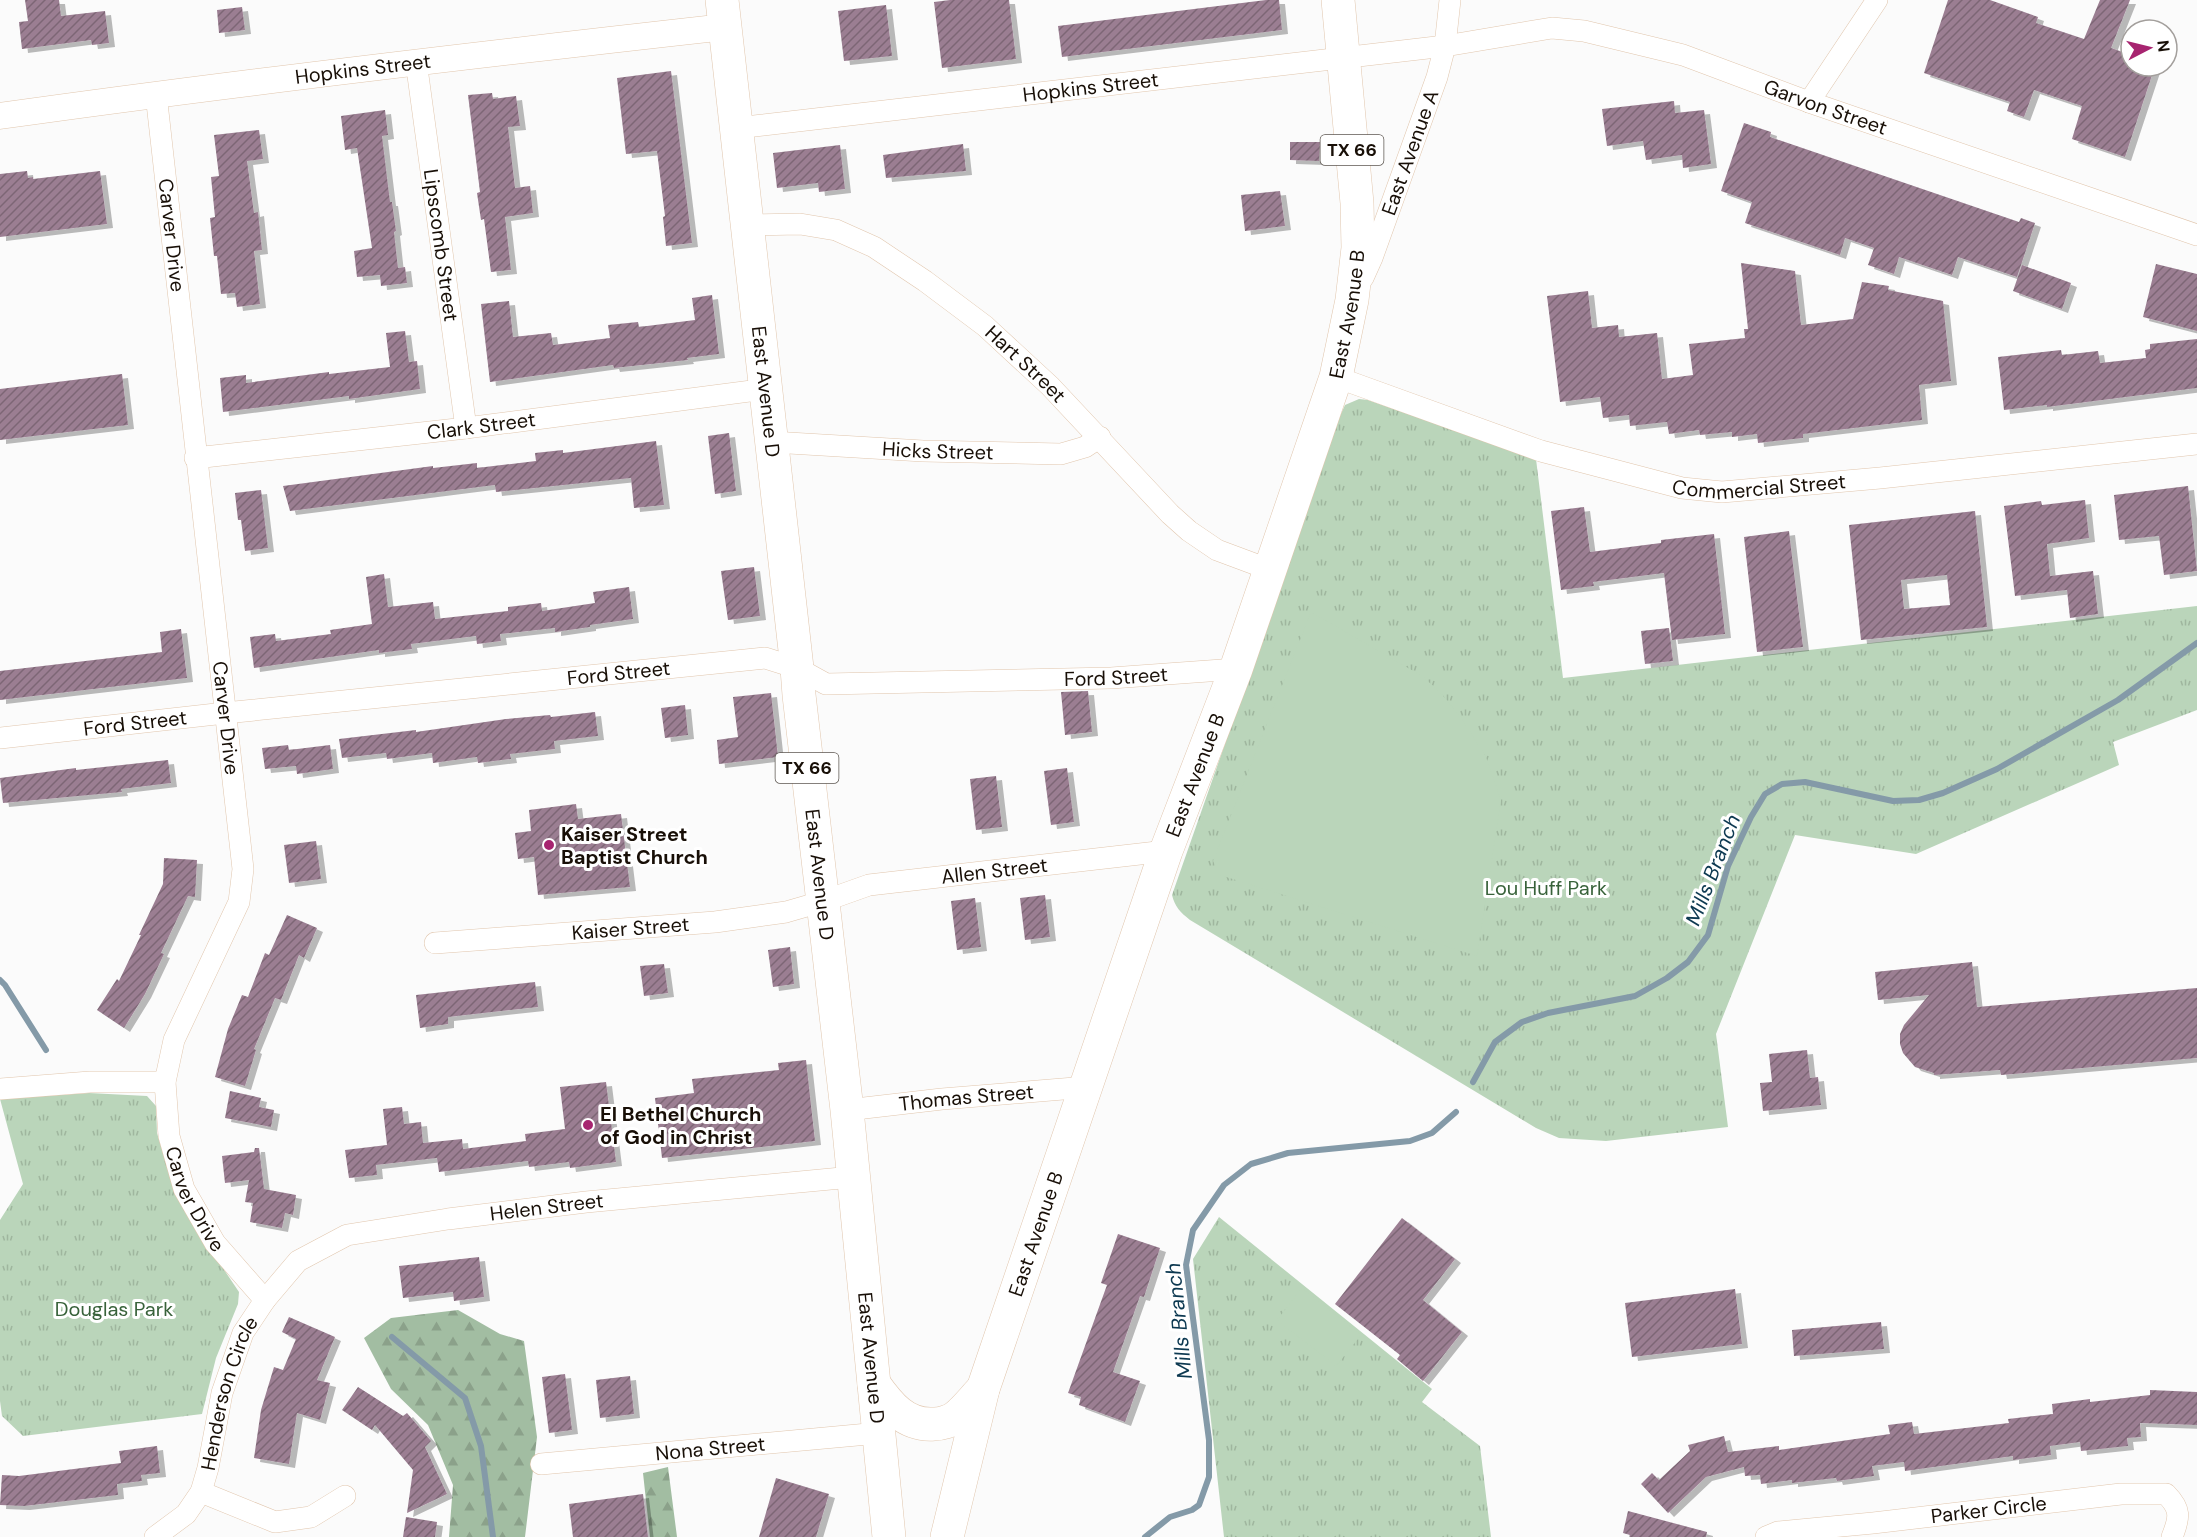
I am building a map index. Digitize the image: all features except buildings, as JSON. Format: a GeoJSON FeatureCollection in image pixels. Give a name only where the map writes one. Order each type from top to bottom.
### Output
{"type":"FeatureCollection","features":[{"type":"Feature","properties":{"kind":"main road","name":"East Avenue B"},"geometry":{"type":"LineString","coordinates":[[947,1537],[983,1389],[1166,851],[1236,669],[1336,377],[1352,300],[1358,237],[1345,58],[1338,0]]}},
{"type":"Feature","properties":{"kind":"main road","name":"East Avenue D"},"geometry":{"type":"LineString","coordinates":[[724,14],[847,1110],[889,1537]]}},
{"type":"Feature","properties":{"kind":"main road"},"geometry":{"type":"LineString","coordinates":[[874,1384],[888,1403],[904,1418],[923,1425],[939,1424],[955,1418],[983,1389]]}},
{"type":"Feature","properties":{"kind":"street","name":"East Avenue A"},"geometry":{"type":"LineString","coordinates":[[1352,300],[1372,258],[1437,77],[1445,46],[1450,0]]}},
{"type":"Feature","properties":{"kind":"street"},"geometry":{"type":"LineString","coordinates":[[1809,102],[1877,0]]}},
{"type":"Feature","properties":{"kind":"street","name":"Hopkins Street"},"geometry":{"type":"LineString","coordinates":[[0,116],[416,61],[724,14]]}},
{"type":"Feature","properties":{"kind":"street","name":"Garvon Street"},"geometry":{"type":"LineString","coordinates":[[1445,46],[1552,28],[1584,31],[1683,55],[1809,102],[2197,235]]}},
{"type":"Feature","properties":{"kind":"street","name":"Hopkins Street"},"geometry":{"type":"LineString","coordinates":[[737,128],[1445,46]]}},
{"type":"Feature","properties":{"kind":"street","name":"Lipscomb Street"},"geometry":{"type":"LineString","coordinates":[[416,61],[466,428]]}},
{"type":"Feature","properties":{"kind":"street","name":"Carver Drive"},"geometry":{"type":"LineString","coordinates":[[156,94],[195,458],[243,868],[239,902],[174,1040],[165,1082],[169,1136],[184,1190],[215,1243],[265,1300]]}},
{"type":"Feature","properties":{"kind":"street","name":"Hart Street"},"geometry":{"type":"LineString","coordinates":[[748,225],[801,224],[836,230],[874,247],[985,326],[1050,386],[1170,514],[1189,531],[1216,550],[1269,569]]}},
{"type":"Feature","properties":{"kind":"street","name":"Commercial Street"},"geometry":{"type":"LineString","coordinates":[[1336,377],[1541,451],[1682,488],[1722,492],[1880,478],[2197,444]]}},
{"type":"Feature","properties":{"kind":"street","name":"Clark Street"},"geometry":{"type":"LineString","coordinates":[[195,458],[466,428],[766,388]]}},
{"type":"Feature","properties":{"kind":"street","name":"Hicks Street"},"geometry":{"type":"LineString","coordinates":[[772,442],[923,451],[1061,454],[1085,447],[1100,437]]}},
{"type":"Feature","properties":{"kind":"street","name":"Ford Street"},"geometry":{"type":"LineString","coordinates":[[0,738],[765,658],[797,668],[826,684],[1111,678],[1236,669]]}},
{"type":"Feature","properties":{"kind":"street","name":"Allen Street"},"geometry":{"type":"LineString","coordinates":[[824,902],[869,885],[1166,851]]}},
{"type":"Feature","properties":{"kind":"street","name":"Kaiser Street"},"geometry":{"type":"LineString","coordinates":[[435,943],[715,922],[786,912],[824,902]]}},
{"type":"Feature","properties":{"kind":"street"},"geometry":{"type":"LineString","coordinates":[[0,1089],[90,1082],[165,1082]]}},
{"type":"Feature","properties":{"kind":"street","name":"Thomas Street"},"geometry":{"type":"LineString","coordinates":[[847,1110],[942,1099],[1087,1087]]}},
{"type":"Feature","properties":{"kind":"street","name":"Helen Street"},"geometry":{"type":"LineString","coordinates":[[265,1300],[298,1262],[347,1235],[448,1219],[586,1202],[852,1177]]}},
{"type":"Feature","properties":{"kind":"street","name":"Henderson Circle"},"geometry":{"type":"LineString","coordinates":[[155,1537],[186,1514],[201,1492],[208,1468],[222,1393],[243,1333],[265,1300]]}},
{"type":"Feature","properties":{"kind":"street","name":"Nona Street"},"geometry":{"type":"LineString","coordinates":[[541,1464],[879,1433]]}},
{"type":"Feature","properties":{"kind":"street","name":"Henderson Circle"},"geometry":{"type":"LineString","coordinates":[[201,1492],[275,1522],[311,1517],[345,1496]]}},
{"type":"Feature","properties":{"kind":"street","name":"Parker Circle"},"geometry":{"type":"LineString","coordinates":[[1766,1537],[1778,1532],[2121,1494],[2166,1494],[2176,1504],[2179,1521],[2172,1537]]}},
{"type":"Feature","properties":{"kind":"green space","name":"Lou Huff Park"},"geometry":{"type":"Polygon","coordinates":[[[1359,399],[1368,400],[1536,459],[1563,678],[2197,606],[2197,710],[2113,742],[2119,765],[1916,854],[1795,835],[1716,1034],[1728,1127],[1606,1141],[1559,1138],[1536,1128],[1190,920],[1178,909],[1172,895],[1340,416],[1345,405],[1359,399]]]}},
{"type":"Feature","properties":{"kind":"green space"},"geometry":{"type":"Polygon","coordinates":[[[1311,612],[1422,676],[1440,692],[1462,719],[1486,757],[1501,800],[1477,956],[1220,875],[1213,861],[1311,612]]]}},
{"type":"Feature","properties":{"kind":"green space","name":"Douglas Park"},"geometry":{"type":"Polygon","coordinates":[[[89,1093],[147,1096],[156,1106],[157,1133],[167,1166],[192,1222],[239,1292],[238,1304],[216,1358],[202,1414],[23,1436],[2,1416],[0,1401],[0,1220],[23,1184],[0,1099],[89,1093]]]}},
{"type":"Feature","properties":{"kind":"green space"},"geometry":{"type":"Polygon","coordinates":[[[1219,1217],[1432,1389],[1422,1402],[1480,1446],[1491,1537],[1224,1537],[1193,1259],[1219,1217]]]}},
{"type":"Feature","properties":{"kind":"green space"},"geometry":{"type":"Polygon","coordinates":[[[1302,1288],[1361,1335],[1336,1366],[1277,1320],[1302,1288]]]}},
{"type":"Feature","properties":{"kind":"green space"},"geometry":{"type":"Polygon","coordinates":[[[458,1310],[500,1334],[524,1341],[537,1437],[525,1537],[449,1537],[453,1485],[428,1425],[391,1389],[364,1338],[391,1318],[458,1310]]]}},
{"type":"Feature","properties":{"kind":"green space"},"geometry":{"type":"Polygon","coordinates":[[[668,1467],[677,1537],[650,1537],[643,1473],[668,1467]]]}},
{"type":"Feature","properties":{"kind":"waterway","name":"Mills Branch"},"geometry":{"type":"LineString","coordinates":[[1473,1082],[1495,1042],[1522,1022],[1548,1013],[1635,996],[1667,978],[1688,962],[1708,935],[1728,866],[1751,817],[1765,794],[1782,784],[1805,782],[1893,801],[1919,800],[1943,793],[1997,769],[2118,700],[2197,643]]}},
{"type":"Feature","properties":{"kind":"waterway"},"geometry":{"type":"LineString","coordinates":[[0,980],[46,1050]]}},
{"type":"Feature","properties":{"kind":"waterway","name":"Mills Branch"},"geometry":{"type":"LineString","coordinates":[[1145,1537],[1170,1517],[1192,1510],[1199,1505],[1209,1477],[1209,1440],[1186,1265],[1193,1230],[1224,1185],[1251,1164],[1288,1153],[1410,1141],[1432,1133],[1456,1112]]}},
{"type":"Feature","properties":{"kind":"waterway"},"geometry":{"type":"LineString","coordinates":[[392,1337],[465,1398],[481,1446],[493,1537]]}},
{"type":"Feature","properties":{"kind":"place","name":"Kaiser Street Baptist Church"},"geometry":{"type":"Point","coordinates":[549,845]}},
{"type":"Feature","properties":{"kind":"place","name":"El Bethel Church of God in Christ"},"geometry":{"type":"Point","coordinates":[588,1125]}}]}
